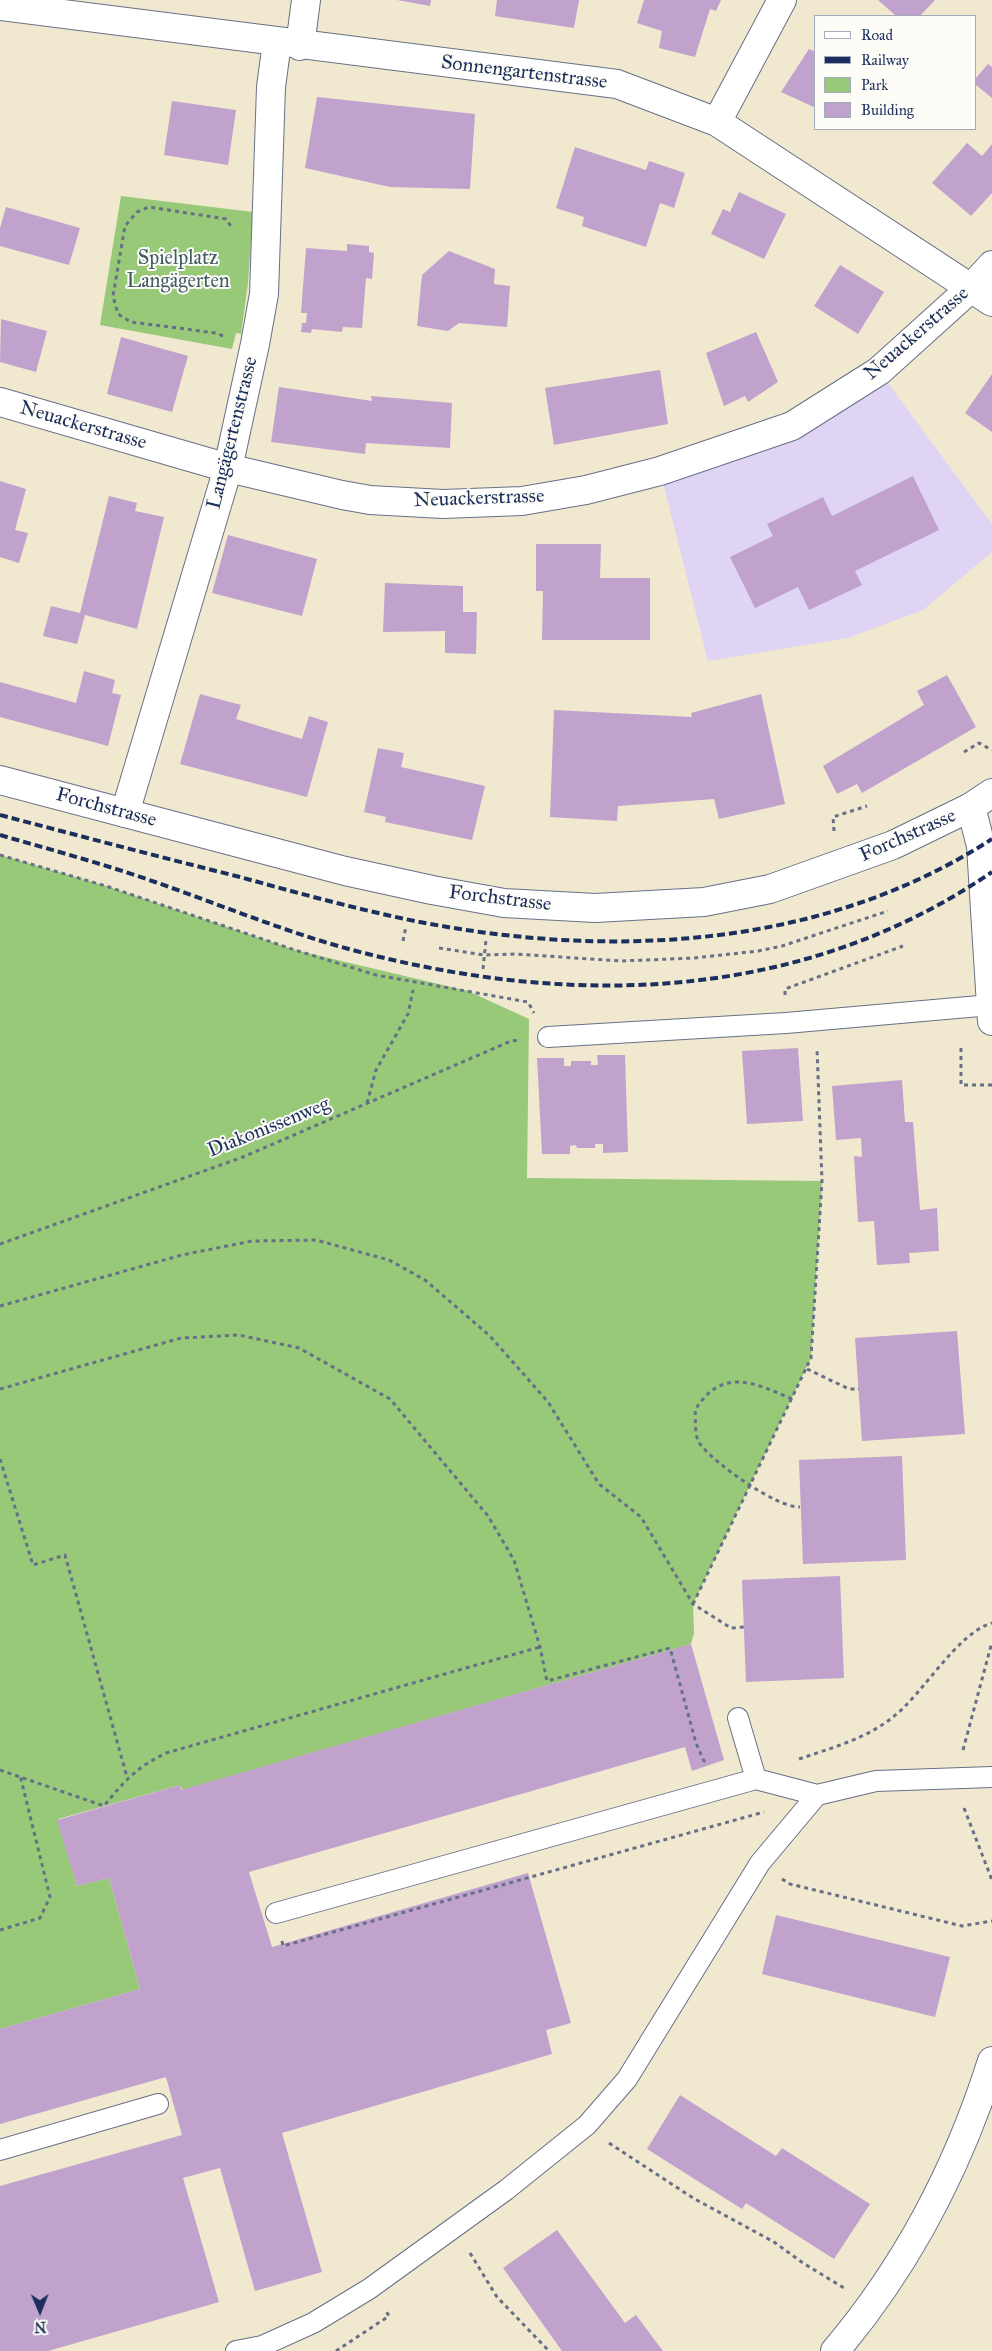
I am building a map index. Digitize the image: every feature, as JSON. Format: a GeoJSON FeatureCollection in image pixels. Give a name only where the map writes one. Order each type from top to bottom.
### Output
{"type":"FeatureCollection","features":[{"type":"Feature","properties":{"kind":"street","name":"Langägertenstrasse"},"geometry":{"type":"LineString","coordinates":[[125,813],[228,468],[264,294],[271,87],[306,0]]}},
{"type":"Feature","properties":{"kind":"street"},"geometry":{"type":"LineString","coordinates":[[717,122],[782,0]]}},
{"type":"Feature","properties":{"kind":"street","name":"Sonnengartenstrasse"},"geometry":{"type":"LineString","coordinates":[[0,6],[288,44],[617,84],[717,122],[982,295]]}},
{"type":"Feature","properties":{"kind":"street","name":"Neuackerstrasse"},"geometry":{"type":"LineString","coordinates":[[0,402],[228,468],[342,495],[370,500],[443,504],[522,501],[586,490],[660,471],[792,426],[879,371],[982,295],[992,265]]}},
{"type":"Feature","properties":{"kind":"street","name":"Forchstrasse"},"geometry":{"type":"LineString","coordinates":[[0,780],[345,871],[432,890],[504,903],[595,908],[704,902],[770,889],[893,845],[981,800]]}},
{"type":"Feature","properties":{"kind":"street"},"geometry":{"type":"LineString","coordinates":[[981,800],[981,846],[991,1013]]}},
{"type":"Feature","properties":{"kind":"street"},"geometry":{"type":"LineString","coordinates":[[835,2351],[872,2306],[914,2242],[961,2146],[992,2061]]}},
{"type":"Feature","properties":{"kind":"lane"},"geometry":{"type":"LineString","coordinates":[[548,1037],[816,1020],[991,1013]]}},
{"type":"Feature","properties":{"kind":"lane"},"geometry":{"type":"LineString","coordinates":[[738,1718],[756,1779]]}},
{"type":"Feature","properties":{"kind":"lane"},"geometry":{"type":"LineString","coordinates":[[276,1913],[756,1779],[817,1795],[876,1781],[992,1777]]}},
{"type":"Feature","properties":{"kind":"lane"},"geometry":{"type":"LineString","coordinates":[[236,2351],[262,2346],[313,2323],[369,2289],[506,2190],[587,2125],[627,2079],[760,1863],[817,1795]]}},
{"type":"Feature","properties":{"kind":"lane"},"geometry":{"type":"LineString","coordinates":[[0,2150],[158,2104]]}},
{"type":"Feature","properties":{"kind":"path"},"geometry":{"type":"LineString","coordinates":[[236,235],[226,219],[149,207],[137,212],[125,226],[113,296],[118,314],[131,322],[216,333],[255,344]]}},
{"type":"Feature","properties":{"kind":"path"},"geometry":{"type":"LineString","coordinates":[[964,752],[979,742],[992,750]]}},
{"type":"Feature","properties":{"kind":"path"},"geometry":{"type":"LineString","coordinates":[[834,835],[833,817],[867,806]]}},
{"type":"Feature","properties":{"kind":"path"},"geometry":{"type":"LineString","coordinates":[[0,856],[106,886],[376,975],[528,1002],[548,1037]]}},
{"type":"Feature","properties":{"kind":"path"},"geometry":{"type":"LineString","coordinates":[[439,948],[484,955],[515,954],[621,961],[694,958],[782,946],[888,911]]}},
{"type":"Feature","properties":{"kind":"path"},"geometry":{"type":"LineString","coordinates":[[403,941],[406,926]]}},
{"type":"Feature","properties":{"kind":"path"},"geometry":{"type":"LineString","coordinates":[[483,969],[486,940]]}},
{"type":"Feature","properties":{"kind":"path"},"geometry":{"type":"LineString","coordinates":[[785,989],[903,946]]}},
{"type":"Feature","properties":{"kind":"path"},"geometry":{"type":"LineString","coordinates":[[367,1104],[376,1070],[408,1014],[413,990]]}},
{"type":"Feature","properties":{"kind":"path"},"geometry":{"type":"LineString","coordinates":[[693,1604],[811,1358],[822,1181],[816,1020]]}},
{"type":"Feature","properties":{"kind":"path","name":"Diakonissenweg"},"geometry":{"type":"LineString","coordinates":[[0,1244],[243,1157],[510,1041],[548,1037]]}},
{"type":"Feature","properties":{"kind":"path"},"geometry":{"type":"LineString","coordinates":[[961,1048],[961,1085],[992,1085]]}},
{"type":"Feature","properties":{"kind":"path"},"geometry":{"type":"LineString","coordinates":[[0,1306],[182,1255],[252,1241],[316,1240],[390,1260],[425,1280],[490,1336],[523,1373],[548,1402],[599,1484],[641,1517],[693,1604],[732,1628],[744,1627]]}},
{"type":"Feature","properties":{"kind":"path"},"geometry":{"type":"LineString","coordinates":[[0,1389],[181,1338],[239,1335],[299,1348],[390,1399],[488,1516],[514,1560],[540,1646],[548,1681],[670,1648],[696,1743],[704,1761],[713,1759]]}},
{"type":"Feature","properties":{"kind":"path"},"geometry":{"type":"LineString","coordinates":[[807,1368],[849,1389],[859,1389]]}},
{"type":"Feature","properties":{"kind":"path"},"geometry":{"type":"LineString","coordinates":[[792,1399],[765,1386],[744,1382],[725,1383],[710,1391],[695,1410],[699,1443],[714,1458],[749,1486],[790,1508],[800,1507]]}},
{"type":"Feature","properties":{"kind":"path"},"geometry":{"type":"LineString","coordinates":[[0,1459],[33,1565],[65,1555],[127,1778]]}},
{"type":"Feature","properties":{"kind":"path"},"geometry":{"type":"LineString","coordinates":[[0,1476],[6,1480]]}},
{"type":"Feature","properties":{"kind":"path"},"geometry":{"type":"LineString","coordinates":[[756,1779],[781,1766],[866,1735],[894,1717],[930,1680],[964,1639],[980,1627],[992,1623]]}},
{"type":"Feature","properties":{"kind":"path"},"geometry":{"type":"LineString","coordinates":[[0,1770],[20,1775],[104,1806],[127,1778],[146,1763],[171,1751],[540,1646]]}},
{"type":"Feature","properties":{"kind":"path"},"geometry":{"type":"LineString","coordinates":[[0,1930],[40,1918],[50,1896],[20,1775]]}},
{"type":"Feature","properties":{"kind":"path"},"geometry":{"type":"LineString","coordinates":[[276,1913],[283,1946],[724,1825],[770,1810]]}},
{"type":"Feature","properties":{"kind":"path"},"geometry":{"type":"LineString","coordinates":[[760,1863],[790,1884],[962,1926],[992,1921]]}},
{"type":"Feature","properties":{"kind":"path"},"geometry":{"type":"LineString","coordinates":[[587,2125],[616,2148],[693,2198],[774,2242],[837,2284]]}},
{"type":"Feature","properties":{"kind":"path"},"geometry":{"type":"LineString","coordinates":[[454,2228],[497,2297],[549,2351]]}},
{"type":"Feature","properties":{"kind":"path"},"geometry":{"type":"LineString","coordinates":[[336,2351],[360,2337]]}},
{"type":"Feature","properties":{"kind":"shaded area"},"geometry":{"type":"Polygon","coordinates":[[[879,371],[992,524],[992,552],[923,610],[848,638],[708,661],[660,471],[792,426],[879,371]]]}},
{"type":"Feature","properties":{"kind":"green space","name":"Spielplatz Langägerten"},"geometry":{"type":"Polygon","coordinates":[[[121,196],[253,212],[248,283],[241,334],[236,333],[232,349],[100,325],[121,196]]]}},
{"type":"Feature","properties":{"kind":"green space"},"geometry":{"type":"Polygon","coordinates":[[[0,855],[106,886],[295,950],[468,991],[529,1019],[527,1178],[822,1181],[811,1358],[693,1604],[694,1633],[691,1644],[182,1790],[180,1785],[58,1819],[77,1886],[109,1878],[140,1989],[0,2029],[0,855]]]}},
{"type":"Feature","properties":{"kind":"building"},"geometry":{"type":"Polygon","coordinates":[[[397,0],[431,0],[430,6],[397,0]]]}},
{"type":"Feature","properties":{"kind":"building"},"geometry":{"type":"Polygon","coordinates":[[[497,0],[579,0],[574,28],[495,16],[497,0]]]}},
{"type":"Feature","properties":{"kind":"building"},"geometry":{"type":"Polygon","coordinates":[[[644,0],[721,0],[716,11],[710,9],[695,57],[659,48],[662,31],[637,23],[644,0]]]}},
{"type":"Feature","properties":{"kind":"building"},"geometry":{"type":"Polygon","coordinates":[[[878,0],[935,0],[921,15],[895,15],[878,0]]]}},
{"type":"Feature","properties":{"kind":"building"},"geometry":{"type":"Polygon","coordinates":[[[809,49],[814,51],[814,107],[781,92],[809,49]]]}},
{"type":"Feature","properties":{"kind":"building"},"geometry":{"type":"Polygon","coordinates":[[[988,64],[992,67],[992,98],[977,86],[977,77],[988,64]]]}},
{"type":"Feature","properties":{"kind":"building"},"geometry":{"type":"Polygon","coordinates":[[[317,97],[475,114],[470,189],[390,187],[305,168],[317,97]]]}},
{"type":"Feature","properties":{"kind":"building"},"geometry":{"type":"Polygon","coordinates":[[[172,101],[236,110],[228,165],[164,155],[172,101]]]}},
{"type":"Feature","properties":{"kind":"building"},"geometry":{"type":"Polygon","coordinates":[[[967,143],[982,156],[992,144],[992,193],[971,216],[932,183],[967,143]]]}},
{"type":"Feature","properties":{"kind":"building"},"geometry":{"type":"Polygon","coordinates":[[[575,147],[646,170],[649,161],[685,173],[674,208],[660,203],[646,247],[582,226],[584,217],[556,208],[575,147]]]}},
{"type":"Feature","properties":{"kind":"building"},"geometry":{"type":"Polygon","coordinates":[[[739,192],[786,214],[764,259],[711,234],[723,209],[730,212],[739,192]]]}},
{"type":"Feature","properties":{"kind":"building"},"geometry":{"type":"Polygon","coordinates":[[[6,207],[80,228],[69,265],[0,246],[0,228],[6,207]]]}},
{"type":"Feature","properties":{"kind":"building"},"geometry":{"type":"Polygon","coordinates":[[[347,244],[369,246],[369,252],[374,253],[372,279],[366,278],[362,328],[343,327],[342,332],[312,329],[311,333],[301,332],[302,323],[306,323],[307,313],[301,313],[306,248],[347,251],[347,244]]]}},
{"type":"Feature","properties":{"kind":"building"},"geometry":{"type":"Polygon","coordinates":[[[449,251],[495,269],[494,284],[510,286],[507,327],[459,323],[448,331],[417,326],[422,275],[449,251]]]}},
{"type":"Feature","properties":{"kind":"building"},"geometry":{"type":"Polygon","coordinates":[[[840,265],[884,292],[858,334],[814,306],[840,265]]]}},
{"type":"Feature","properties":{"kind":"building"},"geometry":{"type":"Polygon","coordinates":[[[1,319],[47,331],[36,372],[0,362],[1,319]]]}},
{"type":"Feature","properties":{"kind":"building"},"geometry":{"type":"Polygon","coordinates":[[[756,332],[778,382],[748,402],[745,396],[724,406],[706,353],[756,332]]]}},
{"type":"Feature","properties":{"kind":"building"},"geometry":{"type":"Polygon","coordinates":[[[121,337],[188,356],[172,412],[107,394],[121,337]]]}},
{"type":"Feature","properties":{"kind":"building"},"geometry":{"type":"Polygon","coordinates":[[[660,370],[668,424],[554,445],[545,388],[660,370]]]}},
{"type":"Feature","properties":{"kind":"building"},"geometry":{"type":"Polygon","coordinates":[[[992,374],[992,432],[965,413],[992,374]]]}},
{"type":"Feature","properties":{"kind":"building"},"geometry":{"type":"Polygon","coordinates":[[[279,387],[372,401],[371,396],[452,403],[450,448],[366,443],[365,454],[271,442],[279,387]]]}},
{"type":"Feature","properties":{"kind":"building"},"geometry":{"type":"Polygon","coordinates":[[[913,476],[939,530],[855,571],[862,585],[809,610],[798,587],[755,608],[730,557],[773,536],[767,524],[823,497],[832,516],[913,476]]]}},
{"type":"Feature","properties":{"kind":"building"},"geometry":{"type":"Polygon","coordinates":[[[0,481],[26,489],[15,530],[28,533],[19,563],[0,557],[0,481]]]}},
{"type":"Feature","properties":{"kind":"building"},"geometry":{"type":"Polygon","coordinates":[[[109,496],[137,503],[135,511],[164,517],[137,629],[85,615],[77,644],[43,636],[51,606],[80,613],[109,496]]]}},
{"type":"Feature","properties":{"kind":"building"},"geometry":{"type":"Polygon","coordinates":[[[228,535],[317,559],[302,616],[212,593],[228,535]]]}},
{"type":"Feature","properties":{"kind":"building"},"geometry":{"type":"Polygon","coordinates":[[[536,544],[601,544],[600,578],[650,578],[650,640],[542,640],[543,591],[536,591],[536,544]]]}},
{"type":"Feature","properties":{"kind":"building"},"geometry":{"type":"Polygon","coordinates":[[[385,583],[463,586],[463,612],[477,612],[476,654],[445,653],[445,631],[383,632],[385,583]]]}},
{"type":"Feature","properties":{"kind":"building"},"geometry":{"type":"Polygon","coordinates":[[[84,671],[115,680],[112,693],[121,695],[108,746],[0,717],[0,682],[76,703],[84,671]]]}},
{"type":"Feature","properties":{"kind":"building"},"geometry":{"type":"Polygon","coordinates":[[[947,675],[976,727],[862,793],[857,784],[837,794],[823,766],[924,705],[917,691],[947,675]]]}},
{"type":"Feature","properties":{"kind":"building"},"geometry":{"type":"Polygon","coordinates":[[[200,694],[241,705],[236,719],[302,739],[309,716],[328,722],[307,797],[180,764],[200,694]]]}},
{"type":"Feature","properties":{"kind":"building"},"geometry":{"type":"Polygon","coordinates":[[[761,694],[785,804],[719,819],[714,799],[618,806],[617,821],[550,817],[554,710],[692,717],[691,713],[761,694]]]}},
{"type":"Feature","properties":{"kind":"building"},"geometry":{"type":"Polygon","coordinates":[[[378,748],[404,753],[401,767],[485,786],[472,840],[385,822],[386,817],[364,812],[378,748]]]}},
{"type":"Feature","properties":{"kind":"building"},"geometry":{"type":"Polygon","coordinates":[[[798,1048],[803,1121],[747,1124],[742,1051],[798,1048]]]}},
{"type":"Feature","properties":{"kind":"building"},"geometry":{"type":"Polygon","coordinates":[[[597,1055],[625,1055],[628,1152],[603,1153],[603,1144],[595,1144],[595,1148],[570,1146],[570,1154],[542,1154],[537,1058],[564,1058],[564,1066],[571,1066],[571,1061],[591,1061],[591,1065],[598,1065],[597,1055]]]}},
{"type":"Feature","properties":{"kind":"building"},"geometry":{"type":"Polygon","coordinates":[[[902,1080],[905,1122],[913,1122],[920,1210],[937,1208],[939,1251],[909,1253],[910,1263],[877,1265],[874,1221],[858,1222],[854,1156],[862,1157],[861,1138],[836,1140],[832,1086],[902,1080]]]}},
{"type":"Feature","properties":{"kind":"building"},"geometry":{"type":"Polygon","coordinates":[[[957,1331],[965,1434],[862,1441],[855,1338],[957,1331]]]}},
{"type":"Feature","properties":{"kind":"building"},"geometry":{"type":"Polygon","coordinates":[[[902,1456],[906,1560],[803,1564],[799,1460],[902,1456]]]}},
{"type":"Feature","properties":{"kind":"building"},"geometry":{"type":"Polygon","coordinates":[[[840,1576],[844,1678],[746,1682],[742,1580],[840,1576]]]}},
{"type":"Feature","properties":{"kind":"building"},"geometry":{"type":"Polygon","coordinates":[[[691,1644],[724,1760],[692,1771],[685,1747],[249,1872],[272,1947],[528,1873],[571,2023],[546,2030],[552,2054],[282,2133],[322,2272],[255,2291],[220,2168],[183,2178],[219,2302],[48,2351],[0,2351],[0,2186],[182,2135],[166,2077],[0,2124],[0,2029],[140,1989],[109,1878],[77,1886],[57,1820],[180,1785],[181,1790],[691,1644]]]}},
{"type":"Feature","properties":{"kind":"building"},"geometry":{"type":"Polygon","coordinates":[[[776,1915],[950,1957],[935,2017],[762,1974],[776,1915]]]}},
{"type":"Feature","properties":{"kind":"building"},"geometry":{"type":"Polygon","coordinates":[[[680,2095],[776,2156],[782,2148],[870,2204],[834,2259],[746,2203],[742,2209],[647,2149],[680,2095]]]}},
{"type":"Feature","properties":{"kind":"building"},"geometry":{"type":"Polygon","coordinates":[[[557,2230],[625,2323],[636,2315],[663,2351],[562,2351],[503,2268],[557,2230]]]}},
{"type":"Feature","properties":{"kind":"railway"},"geometry":{"type":"LineString","coordinates":[[0,815],[405,919],[480,932],[556,940],[632,941],[708,936],[782,924],[855,905],[925,876],[992,839]]}},
{"type":"Feature","properties":{"kind":"railway"},"geometry":{"type":"LineString","coordinates":[[0,835],[117,869],[289,931],[372,955],[452,972],[533,982],[613,986],[692,981],[770,968],[847,946],[921,914],[992,872]]}}]}
